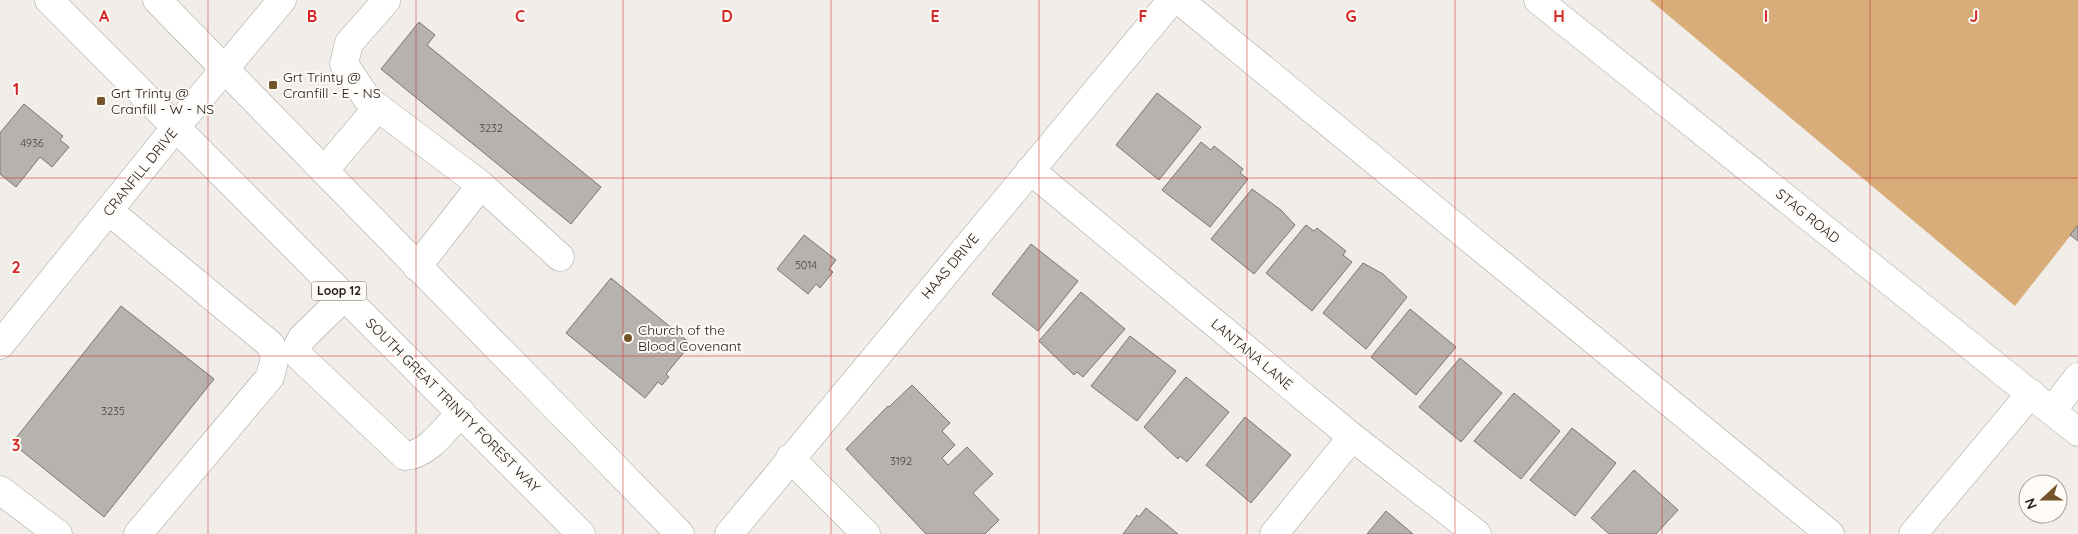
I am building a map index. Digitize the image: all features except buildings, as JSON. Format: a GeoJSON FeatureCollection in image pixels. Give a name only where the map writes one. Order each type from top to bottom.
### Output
{"type":"FeatureCollection","features":[{"type":"Feature","properties":{"kind":"street","name":"SOUTH GREAT TRINITY FOREST WAY"},"geometry":{"type":"LineString","coordinates":[[49,0],[581,534]]}},
{"type":"Feature","properties":{"kind":"street"},"geometry":{"type":"LineString","coordinates":[[157,0],[680,534]]}},
{"type":"Feature","properties":{"kind":"street","name":"CRANFILL DRIVE"},"geometry":{"type":"LineString","coordinates":[[0,345],[176,127],[282,0]]}},
{"type":"Feature","properties":{"kind":"street","name":"HAAS DRIVE"},"geometry":{"type":"LineString","coordinates":[[728,534],[1172,0]]}},
{"type":"Feature","properties":{"kind":"street"},"geometry":{"type":"LineString","coordinates":[[1179,0],[1830,534]]}},
{"type":"Feature","properties":{"kind":"street","name":"STAG ROAD"},"geometry":{"type":"LineString","coordinates":[[1538,0],[2078,432]]}},
{"type":"Feature","properties":{"kind":"street"},"geometry":{"type":"LineString","coordinates":[[386,1],[349,43],[344,64],[368,100],[481,185],[560,257]]}},
{"type":"Feature","properties":{"kind":"street"},"geometry":{"type":"LineString","coordinates":[[324,171],[378,107]]}},
{"type":"Feature","properties":{"kind":"street","name":"LANTANA LANE"},"geometry":{"type":"LineString","coordinates":[[1030,170],[1352,437],[1477,534]]}},
{"type":"Feature","properties":{"kind":"street"},"geometry":{"type":"LineString","coordinates":[[417,267],[481,185]]}},
{"type":"Feature","properties":{"kind":"street"},"geometry":{"type":"LineString","coordinates":[[109,211],[271,345],[300,357],[405,456],[414,456],[431,444],[461,412]]}},
{"type":"Feature","properties":{"kind":"street"},"geometry":{"type":"LineString","coordinates":[[138,534],[270,377],[275,357],[297,348],[302,338],[344,297]]}},
{"type":"Feature","properties":{"kind":"street"},"geometry":{"type":"LineString","coordinates":[[2052,411],[2078,377]]}},
{"type":"Feature","properties":{"kind":"street"},"geometry":{"type":"LineString","coordinates":[[1914,534],[2030,394]]}},
{"type":"Feature","properties":{"kind":"street"},"geometry":{"type":"LineString","coordinates":[[1274,534],[1352,437]]}},
{"type":"Feature","properties":{"kind":"street"},"geometry":{"type":"LineString","coordinates":[[790,458],[866,534]]}},
{"type":"Feature","properties":{"kind":"street"},"geometry":{"type":"LineString","coordinates":[[0,490],[58,534]]}},
{"type":"Feature","properties":{"kind":"shaded area"},"geometry":{"type":"Polygon","coordinates":[[[1650,0],[2078,0],[2078,226],[2015,306],[1650,0]]]}},
{"type":"Feature","properties":{"kind":"place","name":"Grt Trinty @ Cranfill - E - NS"},"geometry":{"type":"Point","coordinates":[273,85]}},
{"type":"Feature","properties":{"kind":"place","name":"Grt Trinty @ Cranfill - W - NS"},"geometry":{"type":"Point","coordinates":[101,101]}},
{"type":"Feature","properties":{"kind":"place","name":"Church of the Blood Covenant"},"geometry":{"type":"Point","coordinates":[628,338]}}]}
